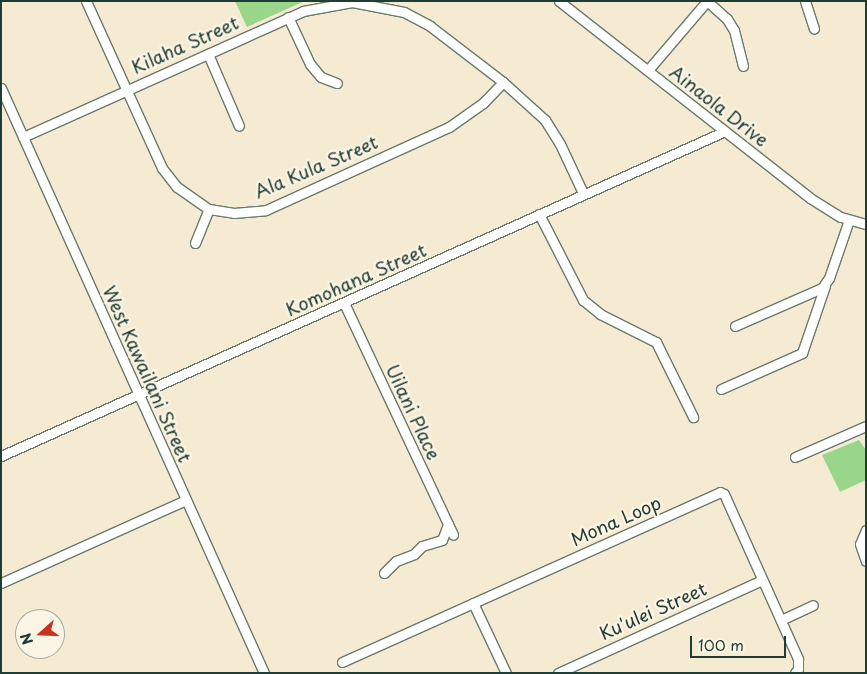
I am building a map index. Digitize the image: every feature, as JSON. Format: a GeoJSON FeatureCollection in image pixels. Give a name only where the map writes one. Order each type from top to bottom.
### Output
{"type":"FeatureCollection","features":[{"type":"Feature","properties":{"kind":"street","name":"Ala Kula Street"},"geometry":{"type":"LineString","coordinates":[[86,1],[162,168],[176,187],[209,209],[234,213],[266,210],[449,127],[483,103],[502,82]]}},
{"type":"Feature","properties":{"kind":"street","name":"Ainaola Drive"},"geometry":{"type":"LineString","coordinates":[[559,1],[648,70],[723,132],[810,198],[848,220],[866,224]]}},
{"type":"Feature","properties":{"kind":"street"},"geometry":{"type":"LineString","coordinates":[[648,70],[707,1],[727,19],[734,30],[743,66]]}},
{"type":"Feature","properties":{"kind":"street"},"geometry":{"type":"LineString","coordinates":[[805,1],[814,29]]}},
{"type":"Feature","properties":{"kind":"street","name":"Kilaha Street"},"geometry":{"type":"LineString","coordinates":[[23,137],[288,17],[327,4],[378,3],[404,12],[430,26],[502,82],[545,120],[560,144],[582,193]]}},
{"type":"Feature","properties":{"kind":"street"},"geometry":{"type":"LineString","coordinates":[[288,17],[310,64],[321,77],[337,83]]}},
{"type":"Feature","properties":{"kind":"street"},"geometry":{"type":"LineString","coordinates":[[208,54],[239,126]]}},
{"type":"Feature","properties":{"kind":"street","name":"West Kawailani Street"},"geometry":{"type":"LineString","coordinates":[[1,88],[264,673]]}},
{"type":"Feature","properties":{"kind":"street","name":"Komohana Street"},"geometry":{"type":"LineString","coordinates":[[1,456],[344,303],[582,193],[723,132]]}},
{"type":"Feature","properties":{"kind":"street"},"geometry":{"type":"LineString","coordinates":[[195,243],[209,209]]}},
{"type":"Feature","properties":{"kind":"street"},"geometry":{"type":"LineString","coordinates":[[538,214],[584,300],[600,314],[656,342],[693,417]]}},
{"type":"Feature","properties":{"kind":"street"},"geometry":{"type":"LineString","coordinates":[[721,389],[802,353],[848,220]]}},
{"type":"Feature","properties":{"kind":"street"},"geometry":{"type":"LineString","coordinates":[[736,326],[811,294],[826,283]]}},
{"type":"Feature","properties":{"kind":"street","name":"Uilani Place"},"geometry":{"type":"LineString","coordinates":[[344,303],[453,535]]}},
{"type":"Feature","properties":{"kind":"street"},"geometry":{"type":"LineString","coordinates":[[795,457],[866,426]]}},
{"type":"Feature","properties":{"kind":"street","name":"Mona Loop"},"geometry":{"type":"LineString","coordinates":[[342,662],[720,492],[724,494],[798,660],[795,673]]}},
{"type":"Feature","properties":{"kind":"street"},"geometry":{"type":"LineString","coordinates":[[1,583],[186,500]]}},
{"type":"Feature","properties":{"kind":"street"},"geometry":{"type":"LineString","coordinates":[[384,573],[396,561],[414,554],[422,546],[442,540],[448,524]]}},
{"type":"Feature","properties":{"kind":"street"},"geometry":{"type":"LineString","coordinates":[[866,530],[860,544],[866,561]]}},
{"type":"Feature","properties":{"kind":"street","name":"Ku'ulei Street"},"geometry":{"type":"LineString","coordinates":[[558,673],[762,580]]}},
{"type":"Feature","properties":{"kind":"street"},"geometry":{"type":"LineString","coordinates":[[473,603],[506,673]]}},
{"type":"Feature","properties":{"kind":"street"},"geometry":{"type":"LineString","coordinates":[[781,620],[813,605]]}},
{"type":"Feature","properties":{"kind":"green space"},"geometry":{"type":"Polygon","coordinates":[[[235,1],[305,1],[247,27],[235,1]]]}},
{"type":"Feature","properties":{"kind":"green space"},"geometry":{"type":"Polygon","coordinates":[[[859,440],[866,450],[866,480],[840,492],[822,455],[859,440]]]}}]}
